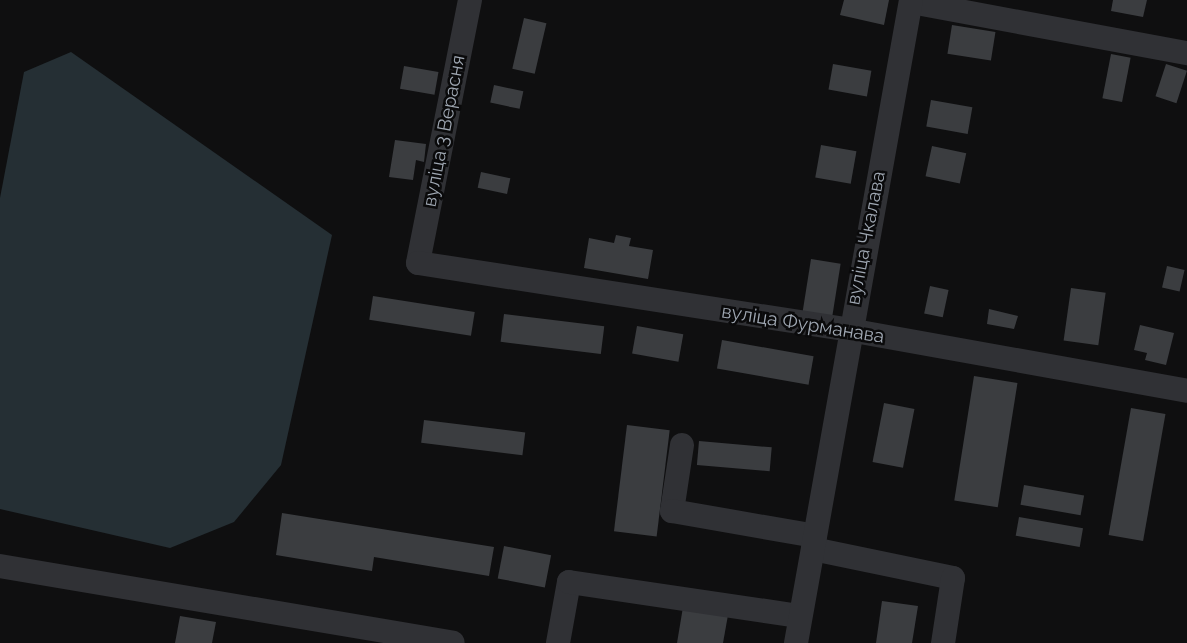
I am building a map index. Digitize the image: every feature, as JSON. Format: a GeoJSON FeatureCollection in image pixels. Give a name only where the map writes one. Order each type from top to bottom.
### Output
{"type":"FeatureCollection","features":[{"type":"Feature","properties":{"kind":"street","name":"вуліца 3 Верасня"},"geometry":{"type":"LineString","coordinates":[[418,263],[470,0]]}},
{"type":"Feature","properties":{"kind":"street"},"geometry":{"type":"LineString","coordinates":[[911,1],[1187,53]]}},
{"type":"Feature","properties":{"kind":"street","name":"вуліца Чкалава"},"geometry":{"type":"LineString","coordinates":[[796,643],[849,330],[911,1]]}},
{"type":"Feature","properties":{"kind":"street","name":"вуліца Фурманава"},"geometry":{"type":"LineString","coordinates":[[418,263],[849,330],[1187,391]]}},
{"type":"Feature","properties":{"kind":"street"},"geometry":{"type":"LineString","coordinates":[[682,445],[672,512],[814,542],[954,578],[943,643]]}},
{"type":"Feature","properties":{"kind":"street"},"geometry":{"type":"LineString","coordinates":[[0,566],[453,643]]}},
{"type":"Feature","properties":{"kind":"street"},"geometry":{"type":"LineString","coordinates":[[558,643],[569,582],[800,616]]}},
{"type":"Feature","properties":{"kind":"shaded area"},"geometry":{"type":"Polygon","coordinates":[[[71,52],[332,235],[281,465],[234,522],[170,548],[0,509],[0,198],[24,72],[71,52]]]}},
{"type":"Feature","properties":{"kind":"building"},"geometry":{"type":"Polygon","coordinates":[[[844,0],[889,0],[884,25],[840,15],[844,0]]]}},
{"type":"Feature","properties":{"kind":"building"},"geometry":{"type":"Polygon","coordinates":[[[1113,0],[1147,0],[1143,17],[1111,11],[1113,0]]]}},
{"type":"Feature","properties":{"kind":"building"},"geometry":{"type":"Polygon","coordinates":[[[524,18],[546,23],[535,74],[512,69],[524,18]]]}},
{"type":"Feature","properties":{"kind":"building"},"geometry":{"type":"Polygon","coordinates":[[[952,25],[995,32],[991,61],[947,54],[952,25]]]}},
{"type":"Feature","properties":{"kind":"building"},"geometry":{"type":"Polygon","coordinates":[[[1111,54],[1131,58],[1122,102],[1102,98],[1111,54]]]}},
{"type":"Feature","properties":{"kind":"building"},"geometry":{"type":"Polygon","coordinates":[[[833,64],[871,71],[867,96],[828,90],[833,64]]]}},
{"type":"Feature","properties":{"kind":"building"},"geometry":{"type":"Polygon","coordinates":[[[1166,64],[1187,71],[1176,103],[1155,96],[1166,64]]]}},
{"type":"Feature","properties":{"kind":"building"},"geometry":{"type":"Polygon","coordinates":[[[404,66],[438,72],[434,95],[400,89],[404,66]]]}},
{"type":"Feature","properties":{"kind":"building"},"geometry":{"type":"Polygon","coordinates":[[[494,85],[523,91],[520,109],[490,103],[494,85]]]}},
{"type":"Feature","properties":{"kind":"building"},"geometry":{"type":"Polygon","coordinates":[[[931,100],[972,107],[968,134],[926,127],[931,100]]]}},
{"type":"Feature","properties":{"kind":"building"},"geometry":{"type":"Polygon","coordinates":[[[395,140],[426,144],[424,162],[416,160],[413,180],[389,177],[395,140]]]}},
{"type":"Feature","properties":{"kind":"building"},"geometry":{"type":"Polygon","coordinates":[[[821,145],[856,151],[851,184],[815,177],[821,145]]]}},
{"type":"Feature","properties":{"kind":"building"},"geometry":{"type":"Polygon","coordinates":[[[932,146],[966,153],[960,184],[926,176],[932,146]]]}},
{"type":"Feature","properties":{"kind":"building"},"geometry":{"type":"Polygon","coordinates":[[[481,172],[510,178],[507,194],[478,188],[481,172]]]}},
{"type":"Feature","properties":{"kind":"building"},"geometry":{"type":"Polygon","coordinates":[[[616,235],[631,238],[629,246],[653,250],[648,279],[584,268],[589,238],[614,243],[616,235]]]}},
{"type":"Feature","properties":{"kind":"building"},"geometry":{"type":"Polygon","coordinates":[[[811,259],[841,264],[832,316],[803,311],[811,259]]]}},
{"type":"Feature","properties":{"kind":"building"},"geometry":{"type":"Polygon","coordinates":[[[1167,266],[1185,270],[1180,291],[1162,287],[1167,266]]]}},
{"type":"Feature","properties":{"kind":"building"},"geometry":{"type":"Polygon","coordinates":[[[930,286],[949,290],[943,317],[924,313],[930,286]]]}},
{"type":"Feature","properties":{"kind":"building"},"geometry":{"type":"Polygon","coordinates":[[[1071,288],[1106,293],[1098,345],[1064,340],[1071,288]]]}},
{"type":"Feature","properties":{"kind":"building"},"geometry":{"type":"Polygon","coordinates":[[[373,296],[475,312],[471,336],[369,320],[373,296]]]}},
{"type":"Feature","properties":{"kind":"building"},"geometry":{"type":"Polygon","coordinates":[[[989,309],[1018,316],[1014,329],[987,324],[989,309]]]}},
{"type":"Feature","properties":{"kind":"building"},"geometry":{"type":"Polygon","coordinates":[[[504,314],[604,326],[601,354],[501,342],[504,314]]]}},
{"type":"Feature","properties":{"kind":"building"},"geometry":{"type":"Polygon","coordinates":[[[1140,325],[1174,333],[1166,365],[1145,360],[1147,353],[1134,350],[1140,325]]]}},
{"type":"Feature","properties":{"kind":"building"},"geometry":{"type":"Polygon","coordinates":[[[637,326],[683,334],[678,362],[632,354],[637,326]]]}},
{"type":"Feature","properties":{"kind":"building"},"geometry":{"type":"Polygon","coordinates":[[[722,340],[814,356],[809,385],[717,369],[722,340]]]}},
{"type":"Feature","properties":{"kind":"building"},"geometry":{"type":"Polygon","coordinates":[[[974,376],[1017,383],[998,507],[954,500],[974,376]]]}},
{"type":"Feature","properties":{"kind":"building"},"geometry":{"type":"Polygon","coordinates":[[[884,403],[914,409],[903,468],[873,462],[884,403]]]}},
{"type":"Feature","properties":{"kind":"building"},"geometry":{"type":"Polygon","coordinates":[[[1131,408],[1165,414],[1143,541],[1109,535],[1131,408]]]}},
{"type":"Feature","properties":{"kind":"building"},"geometry":{"type":"Polygon","coordinates":[[[424,420],[525,432],[522,455],[421,443],[424,420]]]}},
{"type":"Feature","properties":{"kind":"building"},"geometry":{"type":"Polygon","coordinates":[[[627,425],[670,430],[657,536],[614,531],[627,425]]]}},
{"type":"Feature","properties":{"kind":"building"},"geometry":{"type":"Polygon","coordinates":[[[699,441],[772,447],[770,471],[697,465],[699,441]]]}},
{"type":"Feature","properties":{"kind":"building"},"geometry":{"type":"Polygon","coordinates":[[[1024,485],[1084,496],[1081,515],[1021,505],[1024,485]]]}},
{"type":"Feature","properties":{"kind":"building"},"geometry":{"type":"Polygon","coordinates":[[[282,513],[494,547],[489,576],[374,557],[372,571],[276,555],[282,513]]]}},
{"type":"Feature","properties":{"kind":"building"},"geometry":{"type":"Polygon","coordinates":[[[1019,517],[1083,528],[1080,547],[1016,536],[1019,517]]]}},
{"type":"Feature","properties":{"kind":"building"},"geometry":{"type":"Polygon","coordinates":[[[504,546],[551,555],[545,588],[498,578],[504,546]]]}},
{"type":"Feature","properties":{"kind":"building"},"geometry":{"type":"Polygon","coordinates":[[[882,601],[918,606],[912,643],[876,643],[882,601]]]}},
{"type":"Feature","properties":{"kind":"building"},"geometry":{"type":"Polygon","coordinates":[[[683,607],[728,615],[723,643],[677,643],[683,607]]]}},
{"type":"Feature","properties":{"kind":"building"},"geometry":{"type":"Polygon","coordinates":[[[180,616],[216,622],[212,643],[175,643],[180,616]]]}}]}
